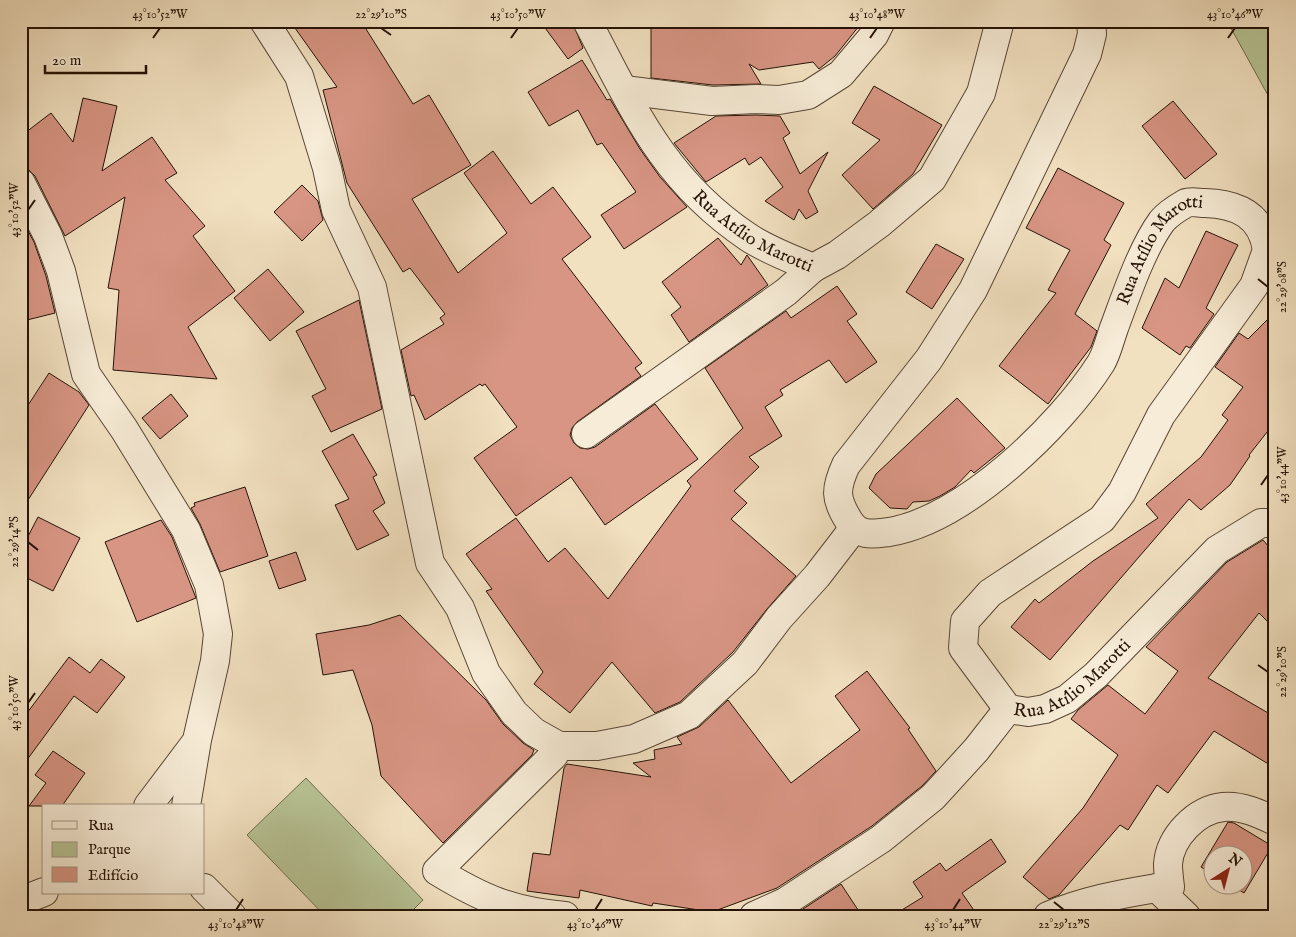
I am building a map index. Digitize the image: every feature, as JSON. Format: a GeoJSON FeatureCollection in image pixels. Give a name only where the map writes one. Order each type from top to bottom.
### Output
{"type":"FeatureCollection","features":[{"type":"Feature","properties":{"kind":"street"},"geometry":{"type":"LineString","coordinates":[[264,21],[299,76],[327,168],[336,210],[372,287],[430,563],[460,608],[486,673],[514,713],[534,732],[559,746],[597,746],[634,739],[689,715],[745,663],[779,618],[817,576],[854,528],[839,503],[837,492],[846,465],[929,358],[973,290],[1087,54],[1092,34],[1090,21]]}},
{"type":"Feature","properties":{"kind":"street","name":"Rua Atílio Marotti"},"geometry":{"type":"LineString","coordinates":[[587,21],[655,146],[676,174],[708,206],[749,238],[813,268],[838,255],[880,224],[932,179],[981,94],[1000,21]]}},
{"type":"Feature","properties":{"kind":"street"},"geometry":{"type":"LineString","coordinates":[[624,90],[712,102],[756,99],[779,100],[808,95],[841,74],[874,35],[881,21]]}},
{"type":"Feature","properties":{"kind":"street"},"geometry":{"type":"LineString","coordinates":[[21,183],[48,236],[61,271],[86,374],[124,429],[186,530],[209,585],[218,634],[215,661],[197,740],[186,804]]}},
{"type":"Feature","properties":{"kind":"street","name":"Rua Atílio Marotti"},"geometry":{"type":"LineString","coordinates":[[854,528],[869,535],[898,530],[931,519],[956,505],[996,476],[1034,442],[1074,401],[1102,362],[1149,243],[1163,220],[1188,202],[1229,205],[1245,212],[1259,228],[1268,250],[1254,286],[1161,415],[1122,492],[1102,519],[990,593],[965,621],[963,648],[1008,709],[1028,712],[1045,709],[1067,699],[1096,675],[1218,550],[1261,523],[1275,523]]}},
{"type":"Feature","properties":{"kind":"street"},"geometry":{"type":"LineString","coordinates":[[586,434],[786,292],[813,268]]}},
{"type":"Feature","properties":{"kind":"street"},"geometry":{"type":"LineString","coordinates":[[754,916],[785,902],[881,839],[926,803],[976,750],[1008,709]]}},
{"type":"Feature","properties":{"kind":"street"},"geometry":{"type":"LineString","coordinates":[[149,804],[197,740]]}},
{"type":"Feature","properties":{"kind":"street"},"geometry":{"type":"LineString","coordinates":[[559,746],[554,756],[438,871],[471,892],[504,906],[534,913],[565,916]]}},
{"type":"Feature","properties":{"kind":"street"},"geometry":{"type":"LineString","coordinates":[[1048,916],[1070,906],[1105,897],[1170,887],[1168,863],[1175,838],[1198,816],[1223,807],[1248,810],[1275,821]]}},
{"type":"Feature","properties":{"kind":"street"},"geometry":{"type":"LineString","coordinates":[[1157,888],[1186,916]]}},
{"type":"Feature","properties":{"kind":"street"},"geometry":{"type":"LineString","coordinates":[[205,889],[232,916]]}},
{"type":"Feature","properties":{"kind":"street"},"geometry":{"type":"LineString","coordinates":[[21,901],[42,893]]}},
{"type":"Feature","properties":{"kind":"green space"},"geometry":{"type":"Polygon","coordinates":[[[1227,21],[1275,21],[1275,108],[1227,21]]]}},
{"type":"Feature","properties":{"kind":"green space"},"geometry":{"type":"Polygon","coordinates":[[[306,778],[423,900],[407,916],[325,916],[247,835],[306,778]]]}},
{"type":"Feature","properties":{"kind":"building"},"geometry":{"type":"Polygon","coordinates":[[[290,21],[361,21],[413,104],[429,95],[471,165],[412,199],[458,273],[507,233],[464,173],[493,151],[531,204],[553,187],[591,237],[562,259],[642,363],[635,368],[641,376],[577,422],[572,428],[570,435],[574,443],[580,448],[588,449],[595,447],[655,404],[698,459],[605,525],[571,477],[516,516],[474,458],[517,427],[485,384],[482,386],[480,384],[425,420],[414,395],[411,396],[401,350],[444,324],[440,318],[445,314],[410,268],[403,272],[347,183],[323,90],[337,87],[290,21]]]}},
{"type":"Feature","properties":{"kind":"building"},"geometry":{"type":"Polygon","coordinates":[[[540,21],[572,21],[583,48],[568,59],[540,21]]]}},
{"type":"Feature","properties":{"kind":"building"},"geometry":{"type":"Polygon","coordinates":[[[744,21],[863,21],[835,56],[819,69],[813,62],[759,70],[749,64],[761,84],[713,85],[651,78],[651,23],[744,23],[744,21]]]}},
{"type":"Feature","properties":{"kind":"building"},"geometry":{"type":"Polygon","coordinates":[[[582,60],[607,100],[610,99],[640,149],[660,177],[687,207],[624,249],[601,215],[636,192],[602,143],[597,145],[578,110],[549,126],[528,92],[582,60]]]}},
{"type":"Feature","properties":{"kind":"building"},"geometry":{"type":"Polygon","coordinates":[[[874,86],[942,125],[913,174],[873,209],[842,175],[880,140],[852,123],[874,86]]]}},
{"type":"Feature","properties":{"kind":"building"},"geometry":{"type":"Polygon","coordinates":[[[83,98],[117,106],[102,171],[152,137],[177,173],[165,180],[205,226],[193,236],[235,291],[188,327],[217,379],[113,370],[119,290],[108,288],[125,197],[65,236],[35,176],[29,170],[21,167],[21,136],[51,113],[73,142],[83,98]]]}},
{"type":"Feature","properties":{"kind":"building"},"geometry":{"type":"Polygon","coordinates":[[[1173,101],[1217,154],[1185,179],[1142,126],[1173,101]]]}},
{"type":"Feature","properties":{"kind":"building"},"geometry":{"type":"Polygon","coordinates":[[[716,116],[780,116],[790,133],[783,138],[800,174],[828,152],[808,191],[818,212],[806,219],[799,209],[794,220],[765,201],[783,187],[761,157],[749,165],[745,158],[706,182],[674,143],[716,116]]]}},
{"type":"Feature","properties":{"kind":"building"},"geometry":{"type":"Polygon","coordinates":[[[1058,168],[1124,203],[1104,240],[1111,245],[1075,314],[1097,331],[1091,347],[1048,404],[999,366],[1056,293],[1048,290],[1070,250],[1026,228],[1058,168]]]}},
{"type":"Feature","properties":{"kind":"building"},"geometry":{"type":"Polygon","coordinates":[[[302,185],[318,201],[323,220],[302,241],[274,212],[302,185]]]}},
{"type":"Feature","properties":{"kind":"building"},"geometry":{"type":"Polygon","coordinates":[[[21,218],[34,242],[46,276],[55,313],[27,320],[21,296],[21,218]]]}},
{"type":"Feature","properties":{"kind":"building"},"geometry":{"type":"Polygon","coordinates":[[[1206,231],[1238,245],[1206,308],[1214,314],[1190,348],[1186,346],[1180,355],[1142,328],[1165,278],[1179,288],[1206,231]]]}},
{"type":"Feature","properties":{"kind":"building"},"geometry":{"type":"Polygon","coordinates":[[[718,238],[741,265],[747,255],[768,285],[689,342],[671,315],[681,307],[662,282],[718,238]]]}},
{"type":"Feature","properties":{"kind":"building"},"geometry":{"type":"Polygon","coordinates":[[[936,244],[964,259],[932,309],[906,292],[936,244]]]}},
{"type":"Feature","properties":{"kind":"building"},"geometry":{"type":"Polygon","coordinates":[[[268,269],[304,312],[270,341],[234,298],[268,269]]]}},
{"type":"Feature","properties":{"kind":"building"},"geometry":{"type":"Polygon","coordinates":[[[837,286],[857,314],[847,321],[877,362],[846,383],[829,360],[780,390],[783,395],[765,407],[782,436],[749,457],[759,467],[734,491],[747,503],[731,519],[796,576],[733,652],[680,702],[655,713],[612,662],[570,713],[534,684],[543,672],[486,591],[492,589],[466,554],[516,518],[548,562],[565,548],[608,599],[691,486],[687,481],[743,428],[705,368],[786,311],[791,318],[837,286]]]}},
{"type":"Feature","properties":{"kind":"building"},"geometry":{"type":"Polygon","coordinates":[[[359,300],[382,409],[331,432],[312,396],[326,389],[296,331],[359,300]]]}},
{"type":"Feature","properties":{"kind":"building"},"geometry":{"type":"Polygon","coordinates":[[[1275,312],[1275,422],[1249,455],[1230,485],[1201,510],[1189,499],[1050,660],[1011,627],[1035,599],[1039,603],[1093,561],[1158,518],[1146,504],[1201,457],[1228,420],[1222,415],[1243,387],[1215,367],[1239,333],[1248,339],[1275,312]]]}},
{"type":"Feature","properties":{"kind":"building"},"geometry":{"type":"Polygon","coordinates":[[[49,373],[79,392],[89,405],[21,511],[21,416],[49,373]]]}},
{"type":"Feature","properties":{"kind":"building"},"geometry":{"type":"Polygon","coordinates":[[[171,394],[188,416],[160,439],[142,418],[171,394]]]}},
{"type":"Feature","properties":{"kind":"building"},"geometry":{"type":"Polygon","coordinates":[[[957,398],[1005,448],[974,473],[971,470],[955,487],[940,496],[929,501],[913,502],[907,509],[890,508],[869,488],[876,474],[957,398]]]}},
{"type":"Feature","properties":{"kind":"building"},"geometry":{"type":"Polygon","coordinates":[[[353,434],[377,475],[373,477],[385,503],[373,511],[389,535],[357,550],[335,505],[349,499],[322,451],[353,434]]]}},
{"type":"Feature","properties":{"kind":"building"},"geometry":{"type":"Polygon","coordinates":[[[245,487],[268,556],[220,572],[200,524],[191,508],[195,506],[194,503],[245,487]]]}},
{"type":"Feature","properties":{"kind":"building"},"geometry":{"type":"Polygon","coordinates":[[[38,517],[80,538],[53,591],[21,575],[21,550],[38,517]]]}},
{"type":"Feature","properties":{"kind":"building"},"geometry":{"type":"Polygon","coordinates":[[[161,520],[172,537],[196,598],[137,622],[105,542],[161,520]]]}},
{"type":"Feature","properties":{"kind":"building"},"geometry":{"type":"Polygon","coordinates":[[[1263,540],[1275,554],[1275,629],[1259,613],[1208,678],[1275,717],[1275,768],[1214,731],[1168,793],[1157,785],[1128,830],[1120,825],[1059,895],[1049,899],[1023,877],[1083,808],[1118,755],[1071,719],[1078,710],[1108,685],[1145,714],[1178,671],[1146,647],[1227,562],[1263,540]]]}},
{"type":"Feature","properties":{"kind":"building"},"geometry":{"type":"Polygon","coordinates":[[[296,552],[306,580],[279,589],[269,561],[296,552]]]}},
{"type":"Feature","properties":{"kind":"building"},"geometry":{"type":"Polygon","coordinates":[[[400,615],[486,700],[503,724],[523,743],[534,750],[532,755],[443,843],[381,776],[372,725],[353,670],[323,675],[316,634],[369,625],[400,615]]]}},
{"type":"Feature","properties":{"kind":"building"},"geometry":{"type":"Polygon","coordinates":[[[69,657],[90,673],[101,659],[125,677],[97,713],[74,696],[21,768],[21,721],[69,657]]]}},
{"type":"Feature","properties":{"kind":"building"},"geometry":{"type":"Polygon","coordinates":[[[867,671],[910,728],[908,729],[936,771],[922,786],[872,826],[777,888],[712,912],[653,903],[652,906],[580,890],[579,898],[527,891],[533,853],[550,855],[564,768],[567,764],[651,777],[633,763],[655,759],[654,750],[682,744],[677,737],[699,727],[728,700],[791,783],[860,730],[835,696],[867,671]]]}},
{"type":"Feature","properties":{"kind":"building"},"geometry":{"type":"Polygon","coordinates":[[[53,751],[85,773],[63,804],[29,806],[46,783],[35,775],[53,751]]]}},
{"type":"Feature","properties":{"kind":"building"},"geometry":{"type":"Polygon","coordinates":[[[1228,822],[1234,823],[1272,846],[1254,876],[1254,844],[1215,844],[1228,822]]]}},
{"type":"Feature","properties":{"kind":"building"},"geometry":{"type":"Polygon","coordinates":[[[991,839],[1006,862],[962,893],[978,916],[892,916],[923,897],[913,882],[940,863],[946,871],[991,839]]]}},
{"type":"Feature","properties":{"kind":"building"},"geometry":{"type":"Polygon","coordinates":[[[841,884],[862,916],[807,916],[803,909],[841,884]]]}}]}
